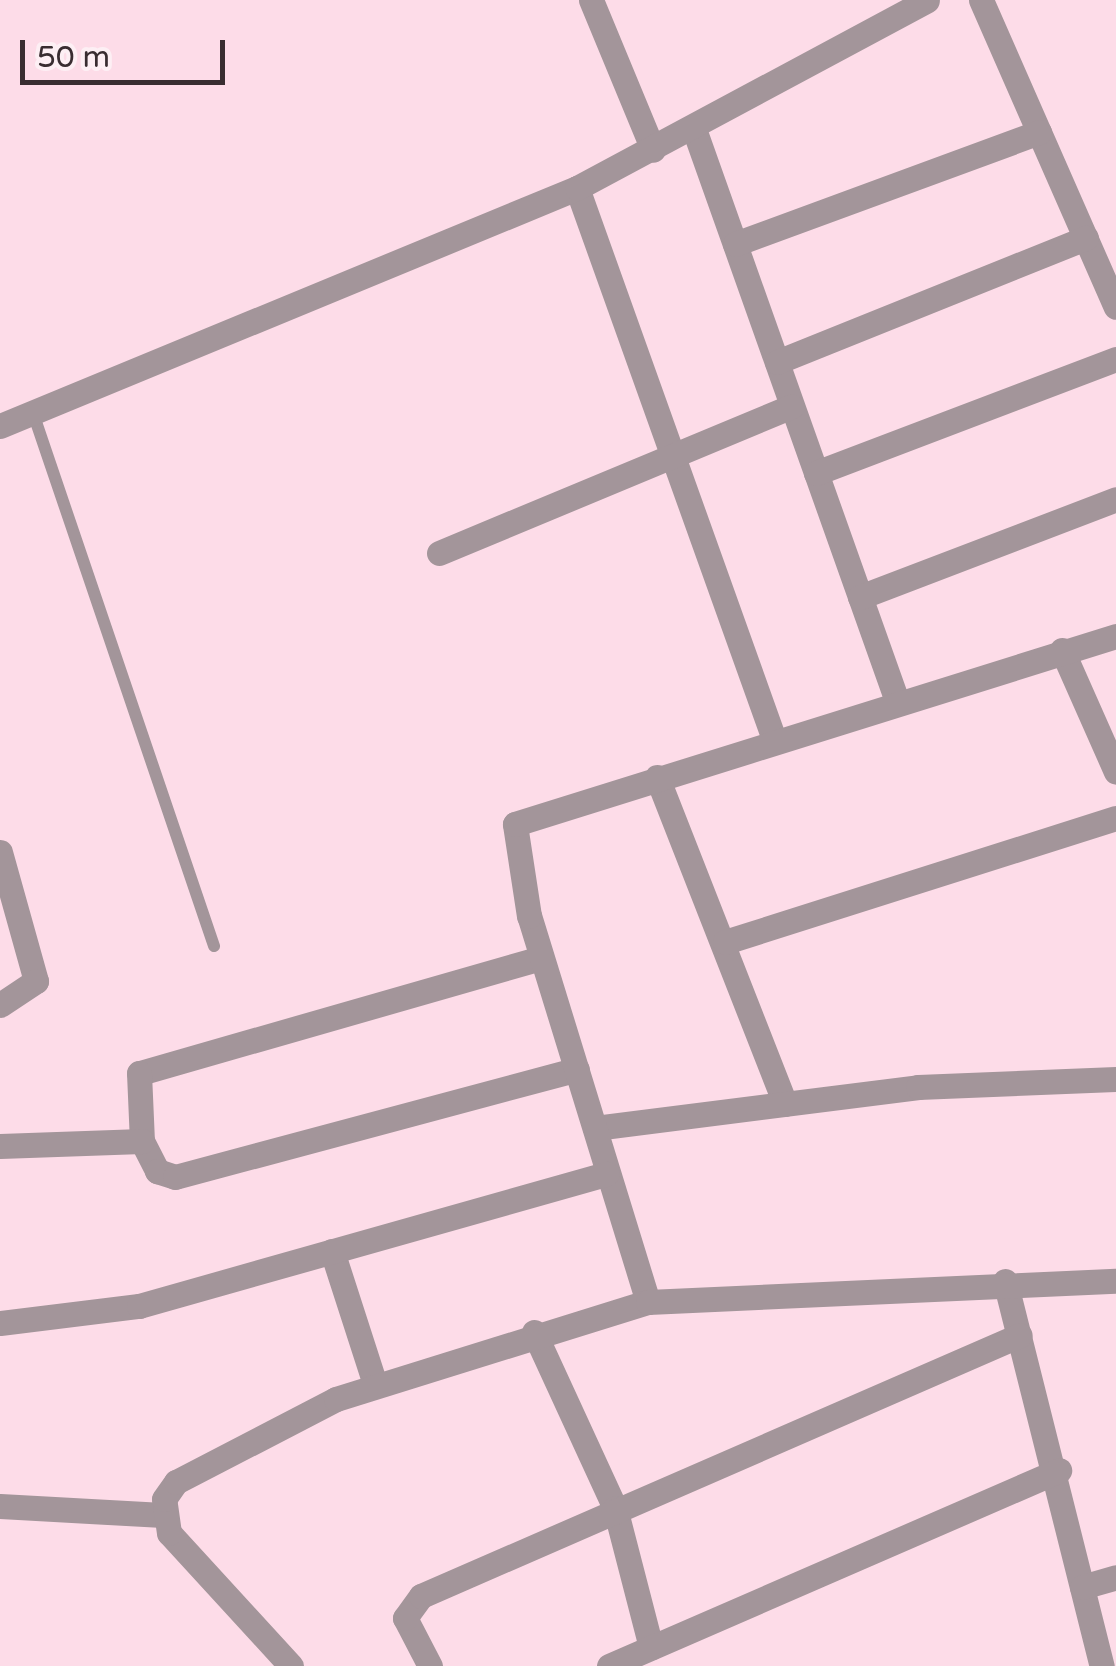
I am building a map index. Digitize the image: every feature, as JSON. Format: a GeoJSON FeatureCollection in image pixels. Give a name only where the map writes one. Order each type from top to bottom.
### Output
{"type":"FeatureCollection","features":[{"type":"Feature","properties":{"kind":"street"},"geometry":{"type":"LineString","coordinates":[[591,0],[653,150]]}},
{"type":"Feature","properties":{"kind":"street"},"geometry":{"type":"LineString","coordinates":[[0,426],[578,188],[694,129],[926,0]]}},
{"type":"Feature","properties":{"kind":"street"},"geometry":{"type":"LineString","coordinates":[[981,0],[1116,307]]}},
{"type":"Feature","properties":{"kind":"street"},"geometry":{"type":"LineString","coordinates":[[694,129],[897,701]]}},
{"type":"Feature","properties":{"kind":"street"},"geometry":{"type":"LineString","coordinates":[[734,244],[1039,132]]}},
{"type":"Feature","properties":{"kind":"street"},"geometry":{"type":"LineString","coordinates":[[578,188],[774,739]]}},
{"type":"Feature","properties":{"kind":"street"},"geometry":{"type":"LineString","coordinates":[[777,362],[1086,238]]}},
{"type":"Feature","properties":{"kind":"street"},"geometry":{"type":"LineString","coordinates":[[816,473],[1116,358]]}},
{"type":"Feature","properties":{"kind":"street"},"geometry":{"type":"LineString","coordinates":[[438,553],[792,406]]}},
{"type":"Feature","properties":{"kind":"street"},"geometry":{"type":"LineString","coordinates":[[860,597],[1116,498]]}},
{"type":"Feature","properties":{"kind":"street"},"geometry":{"type":"LineString","coordinates":[[648,1302],[541,958],[515,824],[774,739],[1116,636]]}},
{"type":"Feature","properties":{"kind":"street"},"geometry":{"type":"LineString","coordinates":[[1062,650],[1116,772]]}},
{"type":"Feature","properties":{"kind":"street"},"geometry":{"type":"LineString","coordinates":[[657,777],[725,942],[785,1104]]}},
{"type":"Feature","properties":{"kind":"street"},"geometry":{"type":"LineString","coordinates":[[725,942],[1116,818]]}},
{"type":"Feature","properties":{"kind":"street"},"geometry":{"type":"LineString","coordinates":[[0,1005],[36,980],[2,863]]}},
{"type":"Feature","properties":{"kind":"street"},"geometry":{"type":"LineString","coordinates":[[541,958],[139,1074],[142,1141],[157,1171],[175,1177],[577,1069]]}},
{"type":"Feature","properties":{"kind":"street"},"geometry":{"type":"LineString","coordinates":[[595,1128],[918,1087],[1116,1079]]}},
{"type":"Feature","properties":{"kind":"street"},"geometry":{"type":"LineString","coordinates":[[0,1146],[142,1141]]}},
{"type":"Feature","properties":{"kind":"street"},"geometry":{"type":"LineString","coordinates":[[0,1323],[139,1306],[607,1174]]}},
{"type":"Feature","properties":{"kind":"street"},"geometry":{"type":"LineString","coordinates":[[332,1251],[375,1384]]}},
{"type":"Feature","properties":{"kind":"street"},"geometry":{"type":"LineString","coordinates":[[1004,1281],[1059,1470],[1102,1666]]}},
{"type":"Feature","properties":{"kind":"street"},"geometry":{"type":"LineString","coordinates":[[291,1666],[169,1534],[163,1515],[176,1482],[375,1384],[534,1332],[648,1302],[1004,1281],[1116,1281]]}},
{"type":"Feature","properties":{"kind":"street"},"geometry":{"type":"LineString","coordinates":[[534,1332],[615,1508],[651,1646]]}},
{"type":"Feature","properties":{"kind":"street"},"geometry":{"type":"LineString","coordinates":[[430,1666],[404,1618],[409,1604],[615,1508],[1020,1334]]}},
{"type":"Feature","properties":{"kind":"street"},"geometry":{"type":"LineString","coordinates":[[609,1666],[1059,1470]]}},
{"type":"Feature","properties":{"kind":"street"},"geometry":{"type":"LineString","coordinates":[[0,1506],[163,1515]]}},
{"type":"Feature","properties":{"kind":"street"},"geometry":{"type":"LineString","coordinates":[[1082,1588],[1116,1576]]}},
{"type":"Feature","properties":{"kind":"lane"},"geometry":{"type":"LineString","coordinates":[[33,413],[214,946]]}}]}
